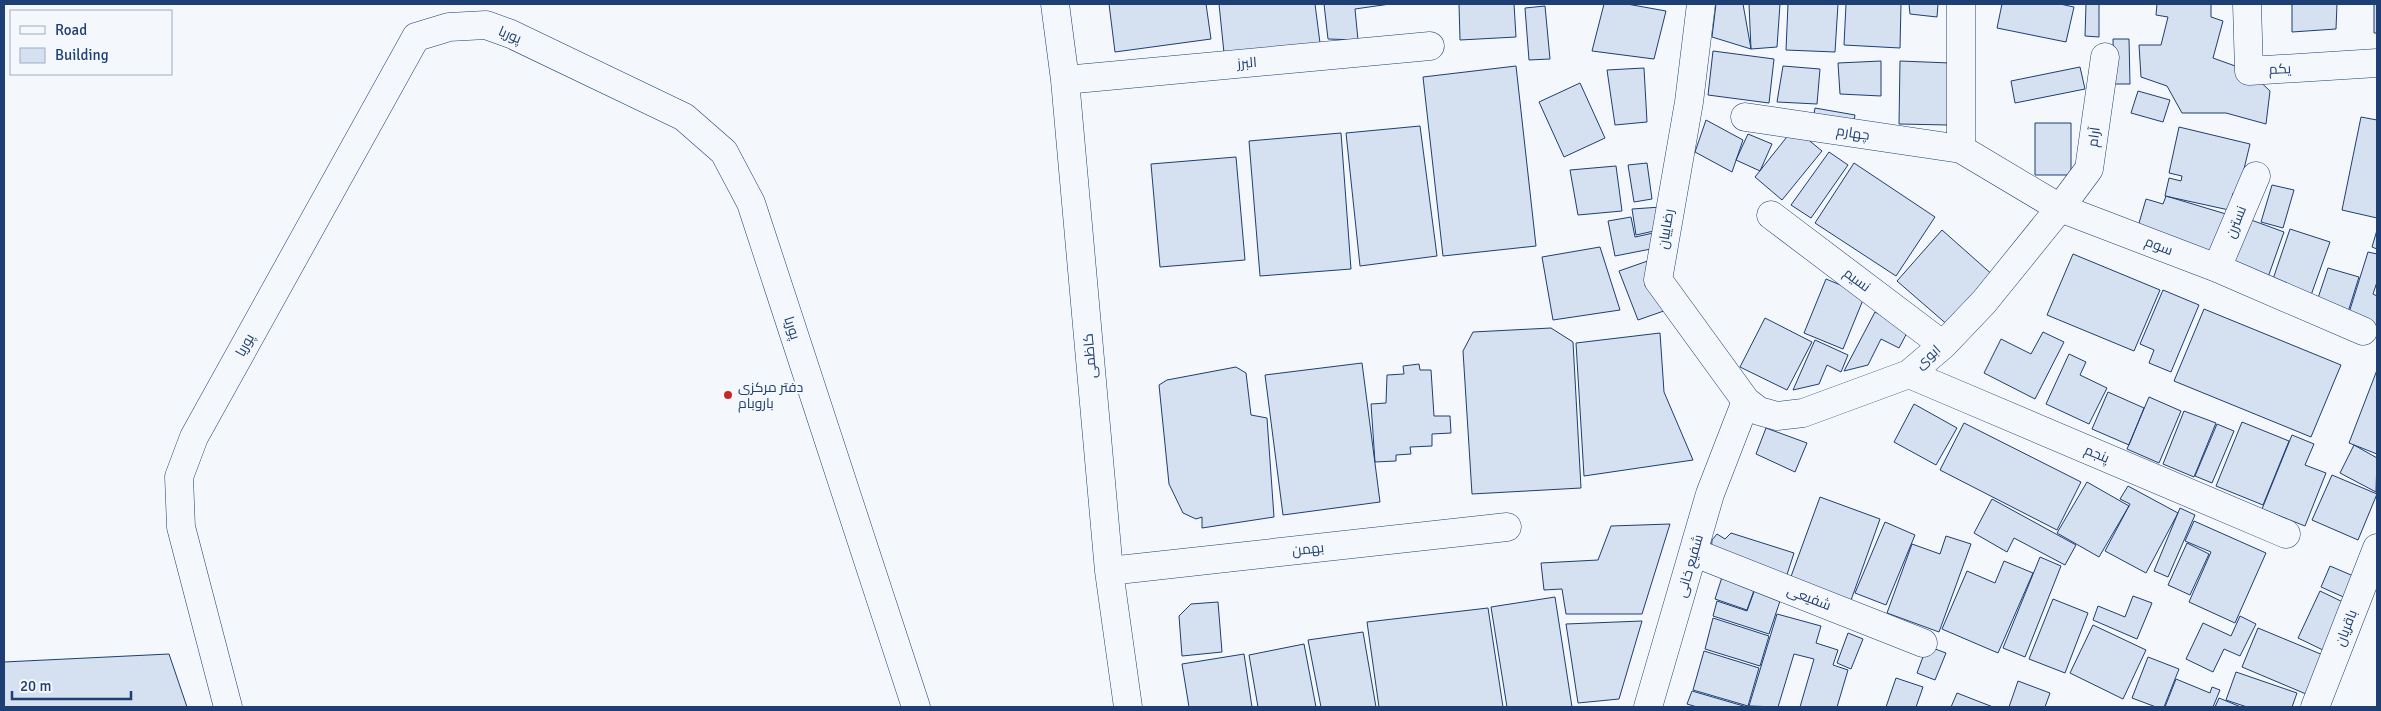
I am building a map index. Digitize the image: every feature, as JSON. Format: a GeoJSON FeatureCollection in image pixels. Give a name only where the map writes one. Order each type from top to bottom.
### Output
{"type":"FeatureCollection","features":[{"type":"Feature","properties":{"kind":"street","name":"کاظمی"},"geometry":{"type":"LineString","coordinates":[[1055,4],[1065,80],[1109,571],[1128,707]]}},
{"type":"Feature","properties":{"kind":"street","name":"رضاییان"},"geometry":{"type":"LineString","coordinates":[[1701,4],[1689,102],[1658,280],[1741,413]]}},
{"type":"Feature","properties":{"kind":"street"},"geometry":{"type":"LineString","coordinates":[[1961,4],[1961,150]]}},
{"type":"Feature","properties":{"kind":"street","name":"یکم"},"geometry":{"type":"LineString","coordinates":[[2247,4],[2249,71],[2377,63]]}},
{"type":"Feature","properties":{"kind":"street","name":"پوریا"},"geometry":{"type":"LineString","coordinates":[[228,707],[180,527],[179,477],[194,437],[416,37],[449,26],[486,25],[511,34],[684,117],[724,152],[751,203],[916,707]]}},
{"type":"Feature","properties":{"kind":"street","name":"البرز"},"geometry":{"type":"LineString","coordinates":[[1065,80],[1430,46]]}},
{"type":"Feature","properties":{"kind":"street","name":"آرام"},"geometry":{"type":"LineString","coordinates":[[2060,208],[2089,168],[2105,57]]}},
{"type":"Feature","properties":{"kind":"street","name":"چهارم"},"geometry":{"type":"LineString","coordinates":[[1745,116],[1961,150]]}},
{"type":"Feature","properties":{"kind":"street","name":"سوم"},"geometry":{"type":"LineString","coordinates":[[1961,150],[2060,208],[2217,268],[2363,331]]}},
{"type":"Feature","properties":{"kind":"street","name":"نسترن"},"geometry":{"type":"LineString","coordinates":[[2217,268],[2256,176]]}},
{"type":"Feature","properties":{"kind":"street","name":"ابوی"},"geometry":{"type":"LineString","coordinates":[[1741,413],[1759,410],[1777,416],[1804,413],[1909,374],[1942,345],[1984,302],[2060,208]]}},
{"type":"Feature","properties":{"kind":"street","name":"نسیم"},"geometry":{"type":"LineString","coordinates":[[1771,215],[1942,345]]}},
{"type":"Feature","properties":{"kind":"street","name":"پنجم"},"geometry":{"type":"LineString","coordinates":[[1909,374],[2286,534]]}},
{"type":"Feature","properties":{"kind":"street","name":"شفیع خانی"},"geometry":{"type":"LineString","coordinates":[[1648,707],[1695,553],[1710,494],[1741,413]]}},
{"type":"Feature","properties":{"kind":"street","name":"بهمن"},"geometry":{"type":"LineString","coordinates":[[1109,571],[1508,528]]}},
{"type":"Feature","properties":{"kind":"street","name":"باقریان"},"geometry":{"type":"LineString","coordinates":[[2315,707],[2377,548]]}},
{"type":"Feature","properties":{"kind":"street","name":"شفیعی"},"geometry":{"type":"LineString","coordinates":[[1695,553],[1923,642]]}},
{"type":"Feature","properties":{"kind":"building"},"geometry":{"type":"Polygon","coordinates":[[[1109,4],[1206,4],[1211,39],[1115,52],[1109,4]]]}},
{"type":"Feature","properties":{"kind":"building"},"geometry":{"type":"Polygon","coordinates":[[[1219,4],[1315,4],[1320,43],[1224,53],[1219,4]]]}},
{"type":"Feature","properties":{"kind":"building"},"geometry":{"type":"Polygon","coordinates":[[[1324,4],[1390,4],[1355,9],[1358,40],[1328,39],[1324,4]]]}},
{"type":"Feature","properties":{"kind":"building"},"geometry":{"type":"Polygon","coordinates":[[[1459,4],[1514,4],[1516,37],[1460,40],[1459,4]]]}},
{"type":"Feature","properties":{"kind":"building"},"geometry":{"type":"Polygon","coordinates":[[[1604,4],[1627,4],[1666,11],[1654,59],[1592,51],[1604,4]]]}},
{"type":"Feature","properties":{"kind":"building"},"geometry":{"type":"Polygon","coordinates":[[[1716,4],[1743,4],[1751,49],[1712,37],[1716,4]]]}},
{"type":"Feature","properties":{"kind":"building"},"geometry":{"type":"Polygon","coordinates":[[[1749,4],[1780,4],[1777,47],[1751,49],[1749,4]]]}},
{"type":"Feature","properties":{"kind":"building"},"geometry":{"type":"Polygon","coordinates":[[[1788,4],[1838,4],[1835,52],[1786,50],[1788,4]]]}},
{"type":"Feature","properties":{"kind":"building"},"geometry":{"type":"Polygon","coordinates":[[[1846,4],[1901,4],[1900,48],[1844,45],[1846,4]]]}},
{"type":"Feature","properties":{"kind":"building"},"geometry":{"type":"Polygon","coordinates":[[[1909,4],[1938,4],[1937,17],[1910,14],[1909,4]]]}},
{"type":"Feature","properties":{"kind":"building"},"geometry":{"type":"Polygon","coordinates":[[[2002,4],[2060,4],[2074,7],[2066,42],[1997,28],[2002,4]]]}},
{"type":"Feature","properties":{"kind":"building"},"geometry":{"type":"Polygon","coordinates":[[[2086,4],[2099,4],[2099,37],[2085,36],[2086,4]]]}},
{"type":"Feature","properties":{"kind":"building"},"geometry":{"type":"Polygon","coordinates":[[[2157,4],[2211,4],[2211,17],[2223,21],[2213,58],[2249,71],[2270,91],[2266,124],[2226,113],[2182,113],[2167,86],[2141,77],[2139,45],[2161,45],[2168,17],[2156,15],[2157,4]]]}},
{"type":"Feature","properties":{"kind":"building"},"geometry":{"type":"Polygon","coordinates":[[[2292,4],[2337,4],[2336,29],[2292,32],[2292,4]]]}},
{"type":"Feature","properties":{"kind":"building"},"geometry":{"type":"Polygon","coordinates":[[[2374,4],[2377,4],[2377,33],[2374,33],[2374,4]]]}},
{"type":"Feature","properties":{"kind":"building"},"geometry":{"type":"Polygon","coordinates":[[[1545,6],[1550,59],[1529,60],[1525,8],[1545,6]]]}},
{"type":"Feature","properties":{"kind":"building"},"geometry":{"type":"Polygon","coordinates":[[[2113,39],[2129,39],[2130,84],[2114,84],[2113,39]]]}},
{"type":"Feature","properties":{"kind":"building"},"geometry":{"type":"Polygon","coordinates":[[[1713,51],[1774,59],[1769,103],[1708,95],[1713,51]]]}},
{"type":"Feature","properties":{"kind":"building"},"geometry":{"type":"Polygon","coordinates":[[[1881,61],[1881,96],[1840,94],[1838,63],[1881,61]]]}},
{"type":"Feature","properties":{"kind":"building"},"geometry":{"type":"Polygon","coordinates":[[[1900,61],[1950,63],[1948,125],[1899,124],[1900,61]]]}},
{"type":"Feature","properties":{"kind":"building"},"geometry":{"type":"Polygon","coordinates":[[[1516,66],[1536,246],[1443,256],[1423,77],[1516,66]]]}},
{"type":"Feature","properties":{"kind":"building"},"geometry":{"type":"Polygon","coordinates":[[[1783,66],[1820,69],[1817,104],[1777,102],[1783,66]]]}},
{"type":"Feature","properties":{"kind":"building"},"geometry":{"type":"Polygon","coordinates":[[[2080,67],[2085,89],[2015,103],[2011,81],[2080,67]]]}},
{"type":"Feature","properties":{"kind":"building"},"geometry":{"type":"Polygon","coordinates":[[[1644,68],[1647,122],[1615,125],[1607,70],[1644,68]]]}},
{"type":"Feature","properties":{"kind":"building"},"geometry":{"type":"Polygon","coordinates":[[[1580,83],[1605,138],[1564,157],[1539,102],[1580,83]]]}},
{"type":"Feature","properties":{"kind":"building"},"geometry":{"type":"Polygon","coordinates":[[[2138,91],[2170,100],[2163,122],[2131,113],[2138,91]]]}},
{"type":"Feature","properties":{"kind":"building"},"geometry":{"type":"Polygon","coordinates":[[[1815,108],[1855,115],[1852,133],[1812,126],[1815,108]]]}},
{"type":"Feature","properties":{"kind":"building"},"geometry":{"type":"Polygon","coordinates":[[[2361,117],[2377,120],[2377,218],[2342,210],[2361,117]]]}},
{"type":"Feature","properties":{"kind":"building"},"geometry":{"type":"Polygon","coordinates":[[[1706,120],[1743,140],[1732,172],[1695,152],[1706,120]]]}},
{"type":"Feature","properties":{"kind":"building"},"geometry":{"type":"Polygon","coordinates":[[[2035,123],[2071,123],[2071,175],[2035,175],[2035,123]]]}},
{"type":"Feature","properties":{"kind":"building"},"geometry":{"type":"Polygon","coordinates":[[[1420,126],[1437,256],[1360,266],[1346,133],[1420,126]]]}},
{"type":"Feature","properties":{"kind":"building"},"geometry":{"type":"Polygon","coordinates":[[[2179,127],[2250,144],[2238,194],[2233,193],[2229,210],[2165,196],[2169,178],[2181,181],[2182,176],[2169,173],[2179,127]]]}},
{"type":"Feature","properties":{"kind":"building"},"geometry":{"type":"Polygon","coordinates":[[[1794,128],[1822,151],[1782,200],[1755,177],[1794,128]]]}},
{"type":"Feature","properties":{"kind":"building"},"geometry":{"type":"Polygon","coordinates":[[[1341,133],[1351,269],[1260,276],[1249,141],[1341,133]]]}},
{"type":"Feature","properties":{"kind":"building"},"geometry":{"type":"Polygon","coordinates":[[[1748,134],[1772,144],[1760,171],[1736,160],[1748,134]]]}},
{"type":"Feature","properties":{"kind":"building"},"geometry":{"type":"Polygon","coordinates":[[[1829,152],[1848,165],[1811,218],[1791,205],[1829,152]]]}},
{"type":"Feature","properties":{"kind":"building"},"geometry":{"type":"Polygon","coordinates":[[[1236,157],[1245,260],[1160,267],[1151,164],[1236,157]]]}},
{"type":"Feature","properties":{"kind":"building"},"geometry":{"type":"Polygon","coordinates":[[[1647,163],[1652,199],[1634,202],[1628,165],[1647,163]]]}},
{"type":"Feature","properties":{"kind":"building"},"geometry":{"type":"Polygon","coordinates":[[[1854,163],[1935,217],[1896,276],[1815,223],[1854,163]]]}},
{"type":"Feature","properties":{"kind":"building"},"geometry":{"type":"Polygon","coordinates":[[[1616,166],[1622,211],[1578,215],[1570,170],[1616,166]]]}},
{"type":"Feature","properties":{"kind":"building"},"geometry":{"type":"Polygon","coordinates":[[[2272,185],[2294,190],[2283,228],[2261,222],[2272,185]]]}},
{"type":"Feature","properties":{"kind":"building"},"geometry":{"type":"Polygon","coordinates":[[[2166,196],[2226,214],[2211,262],[2137,230],[2146,199],[2163,204],[2166,196]]]}},
{"type":"Feature","properties":{"kind":"building"},"geometry":{"type":"Polygon","coordinates":[[[1661,207],[1663,229],[1636,235],[1632,209],[1661,207]]]}},
{"type":"Feature","properties":{"kind":"building"},"geometry":{"type":"Polygon","coordinates":[[[1631,217],[1635,237],[1658,232],[1661,247],[1615,256],[1608,221],[1631,217]]]}},
{"type":"Feature","properties":{"kind":"building"},"geometry":{"type":"Polygon","coordinates":[[[2243,217],[2284,232],[2267,280],[2226,265],[2243,217]]]}},
{"type":"Feature","properties":{"kind":"building"},"geometry":{"type":"Polygon","coordinates":[[[2290,229],[2330,242],[2310,298],[2271,285],[2290,229]]]}},
{"type":"Feature","properties":{"kind":"building"},"geometry":{"type":"Polygon","coordinates":[[[1942,230],[1995,277],[1950,327],[1897,281],[1942,230]]]}},
{"type":"Feature","properties":{"kind":"building"},"geometry":{"type":"Polygon","coordinates":[[[2377,230],[2377,249],[2372,247],[2377,230]]]}},
{"type":"Feature","properties":{"kind":"building"},"geometry":{"type":"Polygon","coordinates":[[[1600,247],[1620,310],[1553,320],[1542,257],[1600,247]]]}},
{"type":"Feature","properties":{"kind":"building"},"geometry":{"type":"Polygon","coordinates":[[[2368,252],[2377,254],[2377,282],[2373,294],[2377,296],[2377,325],[2348,316],[2368,252]]]}},
{"type":"Feature","properties":{"kind":"building"},"geometry":{"type":"Polygon","coordinates":[[[2073,254],[2160,290],[2134,351],[2047,315],[2073,254]]]}},
{"type":"Feature","properties":{"kind":"building"},"geometry":{"type":"Polygon","coordinates":[[[1659,257],[1678,306],[1638,320],[1619,271],[1659,257]]]}},
{"type":"Feature","properties":{"kind":"building"},"geometry":{"type":"Polygon","coordinates":[[[2328,268],[2359,277],[2348,312],[2317,301],[2328,268]]]}},
{"type":"Feature","properties":{"kind":"building"},"geometry":{"type":"Polygon","coordinates":[[[1826,279],[1865,295],[1843,349],[1804,333],[1826,279]]]}},
{"type":"Feature","properties":{"kind":"building"},"geometry":{"type":"Polygon","coordinates":[[[2163,290],[2199,305],[2171,372],[2149,363],[2154,350],[2140,344],[2163,290]]]}},
{"type":"Feature","properties":{"kind":"building"},"geometry":{"type":"Polygon","coordinates":[[[2204,309],[2341,365],[2311,437],[2174,381],[2204,309]]]}},
{"type":"Feature","properties":{"kind":"building"},"geometry":{"type":"Polygon","coordinates":[[[1875,312],[1909,329],[1899,348],[1881,339],[1868,365],[1844,371],[1875,312]]]}},
{"type":"Feature","properties":{"kind":"building"},"geometry":{"type":"Polygon","coordinates":[[[1765,318],[1812,342],[1787,390],[1740,367],[1765,318]]]}},
{"type":"Feature","properties":{"kind":"building"},"geometry":{"type":"Polygon","coordinates":[[[1551,328],[1573,342],[1581,488],[1472,494],[1463,351],[1473,332],[1551,328]]]}},
{"type":"Feature","properties":{"kind":"building"},"geometry":{"type":"Polygon","coordinates":[[[2043,332],[2064,342],[2035,399],[1984,373],[2001,339],[2031,354],[2043,332]]]}},
{"type":"Feature","properties":{"kind":"building"},"geometry":{"type":"Polygon","coordinates":[[[1660,333],[1664,392],[1693,460],[1584,476],[1576,343],[1660,333]]]}},
{"type":"Feature","properties":{"kind":"building"},"geometry":{"type":"Polygon","coordinates":[[[1815,340],[1848,355],[1841,372],[1827,365],[1819,384],[1793,390],[1815,340]]]}},
{"type":"Feature","properties":{"kind":"building"},"geometry":{"type":"Polygon","coordinates":[[[2069,354],[2086,362],[2080,375],[2107,388],[2089,424],[2046,404],[2069,354]]]}},
{"type":"Feature","properties":{"kind":"building"},"geometry":{"type":"Polygon","coordinates":[[[1362,363],[1380,502],[1283,515],[1265,375],[1362,363]]]}},
{"type":"Feature","properties":{"kind":"building"},"geometry":{"type":"Polygon","coordinates":[[[1419,364],[1420,370],[1431,370],[1434,416],[1450,416],[1451,433],[1432,434],[1432,446],[1410,447],[1411,454],[1396,455],[1396,461],[1375,462],[1371,404],[1386,403],[1387,375],[1404,374],[1403,366],[1419,364]]]}},
{"type":"Feature","properties":{"kind":"building"},"geometry":{"type":"Polygon","coordinates":[[[1236,367],[1246,373],[1251,415],[1267,418],[1274,517],[1202,528],[1202,517],[1196,519],[1183,513],[1169,484],[1159,385],[1167,380],[1236,367]]]}},
{"type":"Feature","properties":{"kind":"building"},"geometry":{"type":"Polygon","coordinates":[[[2377,370],[2377,454],[2349,443],[2377,370]]]}},
{"type":"Feature","properties":{"kind":"building"},"geometry":{"type":"Polygon","coordinates":[[[2108,392],[2144,408],[2129,445],[2092,429],[2108,392]]]}},
{"type":"Feature","properties":{"kind":"building"},"geometry":{"type":"Polygon","coordinates":[[[2149,397],[2181,411],[2159,463],[2127,449],[2149,397]]]}},
{"type":"Feature","properties":{"kind":"building"},"geometry":{"type":"Polygon","coordinates":[[[1914,404],[1957,428],[1936,465],[1894,442],[1914,404]]]}},
{"type":"Feature","properties":{"kind":"building"},"geometry":{"type":"Polygon","coordinates":[[[2184,411],[2216,423],[2194,477],[2163,464],[2184,411]]]}},
{"type":"Feature","properties":{"kind":"building"},"geometry":{"type":"Polygon","coordinates":[[[2242,422],[2289,441],[2263,505],[2216,486],[2242,422]]]}},
{"type":"Feature","properties":{"kind":"building"},"geometry":{"type":"Polygon","coordinates":[[[1964,423],[2081,482],[2057,530],[1940,470],[1964,423]]]}},
{"type":"Feature","properties":{"kind":"building"},"geometry":{"type":"Polygon","coordinates":[[[2217,424],[2234,431],[2212,483],[2195,476],[2217,424]]]}},
{"type":"Feature","properties":{"kind":"building"},"geometry":{"type":"Polygon","coordinates":[[[1766,428],[1807,443],[1795,472],[1756,454],[1766,428]]]}},
{"type":"Feature","properties":{"kind":"building"},"geometry":{"type":"Polygon","coordinates":[[[2292,435],[2314,444],[2305,465],[2326,473],[2305,526],[2262,509],[2292,435]]]}},
{"type":"Feature","properties":{"kind":"building"},"geometry":{"type":"Polygon","coordinates":[[[2354,445],[2377,458],[2376,492],[2340,473],[2354,445]]]}},
{"type":"Feature","properties":{"kind":"building"},"geometry":{"type":"Polygon","coordinates":[[[2332,475],[2377,494],[2358,540],[2312,520],[2332,475]]]}},
{"type":"Feature","properties":{"kind":"building"},"geometry":{"type":"Polygon","coordinates":[[[2087,482],[2129,506],[2099,557],[2057,533],[2087,482]]]}},
{"type":"Feature","properties":{"kind":"building"},"geometry":{"type":"Polygon","coordinates":[[[2128,486],[2178,513],[2146,573],[2105,551],[2130,504],[2120,499],[2128,486]]]}},
{"type":"Feature","properties":{"kind":"building"},"geometry":{"type":"Polygon","coordinates":[[[1820,497],[1880,519],[1850,603],[1789,582],[1820,497]]]}},
{"type":"Feature","properties":{"kind":"building"},"geometry":{"type":"Polygon","coordinates":[[[1992,499],[2076,545],[2065,565],[2014,538],[2007,552],[1974,533],[1992,499]]]}},
{"type":"Feature","properties":{"kind":"building"},"geometry":{"type":"Polygon","coordinates":[[[2180,508],[2195,515],[2168,577],[2154,571],[2180,508]]]}},
{"type":"Feature","properties":{"kind":"building"},"geometry":{"type":"Polygon","coordinates":[[[2194,521],[2266,553],[2235,623],[2189,602],[2211,552],[2185,541],[2194,521]]]}},
{"type":"Feature","properties":{"kind":"building"},"geometry":{"type":"Polygon","coordinates":[[[1885,522],[1915,535],[1886,605],[1855,593],[1885,522]]]}},
{"type":"Feature","properties":{"kind":"building"},"geometry":{"type":"Polygon","coordinates":[[[1670,524],[1642,614],[1566,614],[1562,589],[1544,590],[1541,563],[1598,560],[1611,526],[1670,524]]]}},
{"type":"Feature","properties":{"kind":"building"},"geometry":{"type":"Polygon","coordinates":[[[1731,533],[1794,553],[1782,590],[1757,582],[1747,610],[1715,599],[1723,574],[1711,554],[1712,540],[1717,534],[1725,539],[1731,533]]]}},
{"type":"Feature","properties":{"kind":"building"},"geometry":{"type":"Polygon","coordinates":[[[1946,536],[1971,544],[1939,632],[1887,613],[1912,544],[1940,554],[1946,536]]]}},
{"type":"Feature","properties":{"kind":"building"},"geometry":{"type":"Polygon","coordinates":[[[2187,543],[2209,554],[2190,595],[2168,585],[2187,543]]]}},
{"type":"Feature","properties":{"kind":"building"},"geometry":{"type":"Polygon","coordinates":[[[2040,557],[2061,566],[2025,657],[2003,648],[2040,557]]]}},
{"type":"Feature","properties":{"kind":"building"},"geometry":{"type":"Polygon","coordinates":[[[2004,561],[2033,573],[1998,653],[1942,629],[1967,571],[1995,583],[2004,561]]]}},
{"type":"Feature","properties":{"kind":"building"},"geometry":{"type":"Polygon","coordinates":[[[2330,566],[2358,578],[2348,599],[2321,587],[2330,566]]]}},
{"type":"Feature","properties":{"kind":"building"},"geometry":{"type":"Polygon","coordinates":[[[1755,589],[1781,598],[1769,634],[1713,616],[1717,601],[1747,611],[1755,589]]]}},
{"type":"Feature","properties":{"kind":"building"},"geometry":{"type":"Polygon","coordinates":[[[2320,591],[2347,604],[2325,651],[2298,638],[2320,591]]]}},
{"type":"Feature","properties":{"kind":"building"},"geometry":{"type":"Polygon","coordinates":[[[2133,596],[2152,603],[2137,639],[2093,620],[2098,606],[2125,617],[2133,596]]]}},
{"type":"Feature","properties":{"kind":"building"},"geometry":{"type":"Polygon","coordinates":[[[1555,597],[1572,707],[1507,707],[1491,607],[1555,597]]]}},
{"type":"Feature","properties":{"kind":"building"},"geometry":{"type":"Polygon","coordinates":[[[2053,599],[2088,613],[2065,673],[2029,659],[2053,599]]]}},
{"type":"Feature","properties":{"kind":"building"},"geometry":{"type":"Polygon","coordinates":[[[1218,602],[1222,652],[1182,656],[1179,616],[1191,604],[1218,602]]]}},
{"type":"Feature","properties":{"kind":"building"},"geometry":{"type":"Polygon","coordinates":[[[1488,608],[1503,707],[1379,707],[1367,622],[1488,608]]]}},
{"type":"Feature","properties":{"kind":"building"},"geometry":{"type":"Polygon","coordinates":[[[1777,614],[1821,626],[1816,643],[1838,650],[1833,665],[1848,670],[1837,707],[1800,707],[1814,659],[1794,654],[1778,707],[1749,706],[1777,614]]]}},
{"type":"Feature","properties":{"kind":"building"},"geometry":{"type":"Polygon","coordinates":[[[2240,616],[2256,624],[2240,656],[2224,649],[2213,672],[2186,659],[2203,623],[2231,636],[2240,616]]]}},
{"type":"Feature","properties":{"kind":"building"},"geometry":{"type":"Polygon","coordinates":[[[1713,618],[1769,636],[1760,666],[1705,649],[1713,618]]]}},
{"type":"Feature","properties":{"kind":"building"},"geometry":{"type":"Polygon","coordinates":[[[1642,621],[1619,699],[1578,703],[1566,624],[1642,621]]]}},
{"type":"Feature","properties":{"kind":"building"},"geometry":{"type":"Polygon","coordinates":[[[2093,625],[2146,650],[2123,699],[2070,673],[2093,625]]]}},
{"type":"Feature","properties":{"kind":"building"},"geometry":{"type":"Polygon","coordinates":[[[2258,628],[2323,655],[2306,694],[2242,667],[2258,628]]]}},
{"type":"Feature","properties":{"kind":"building"},"geometry":{"type":"Polygon","coordinates":[[[1363,632],[1376,707],[1321,707],[1308,640],[1363,632]]]}},
{"type":"Feature","properties":{"kind":"building"},"geometry":{"type":"Polygon","coordinates":[[[1848,633],[1863,639],[1851,669],[1837,663],[1848,633]]]}},
{"type":"Feature","properties":{"kind":"building"},"geometry":{"type":"Polygon","coordinates":[[[1304,644],[1316,707],[1258,707],[1249,655],[1304,644]]]}},
{"type":"Feature","properties":{"kind":"building"},"geometry":{"type":"Polygon","coordinates":[[[1927,646],[1946,653],[1935,680],[1917,673],[1927,646]]]}},
{"type":"Feature","properties":{"kind":"building"},"geometry":{"type":"Polygon","coordinates":[[[1704,651],[1759,668],[1748,706],[1693,690],[1704,651]]]}},
{"type":"Feature","properties":{"kind":"building"},"geometry":{"type":"Polygon","coordinates":[[[169,654],[187,707],[4,707],[4,662],[169,654]]]}},
{"type":"Feature","properties":{"kind":"building"},"geometry":{"type":"Polygon","coordinates":[[[1244,654],[1252,707],[1189,707],[1182,664],[1244,654]]]}},
{"type":"Feature","properties":{"kind":"building"},"geometry":{"type":"Polygon","coordinates":[[[2148,657],[2179,669],[2164,707],[2156,707],[2132,698],[2148,657]]]}},
{"type":"Feature","properties":{"kind":"building"},"geometry":{"type":"Polygon","coordinates":[[[2236,672],[2297,693],[2292,707],[2247,707],[2226,700],[2236,672]]]}},
{"type":"Feature","properties":{"kind":"building"},"geometry":{"type":"Polygon","coordinates":[[[1896,678],[1923,687],[1916,707],[1886,707],[1896,678]]]}},
{"type":"Feature","properties":{"kind":"building"},"geometry":{"type":"Polygon","coordinates":[[[2176,679],[2210,693],[2212,687],[2220,690],[2213,707],[2165,707],[2176,679]]]}},
{"type":"Feature","properties":{"kind":"building"},"geometry":{"type":"Polygon","coordinates":[[[2018,681],[2050,693],[2045,707],[2009,707],[2018,681]]]}},
{"type":"Feature","properties":{"kind":"building"},"geometry":{"type":"Polygon","coordinates":[[[1692,691],[1747,707],[1697,707],[1687,704],[1692,691]]]}},
{"type":"Feature","properties":{"kind":"building"},"geometry":{"type":"Polygon","coordinates":[[[1957,693],[1993,707],[1951,707],[1957,693]]]}},
{"type":"Feature","properties":{"kind":"building"},"geometry":{"type":"Polygon","coordinates":[[[2219,698],[2241,707],[2215,707],[2219,698]]]}},
{"type":"Feature","properties":{"kind":"place","name":"دفتر مرکزی باروبام"},"geometry":{"type":"Point","coordinates":[728,395]}}]}
